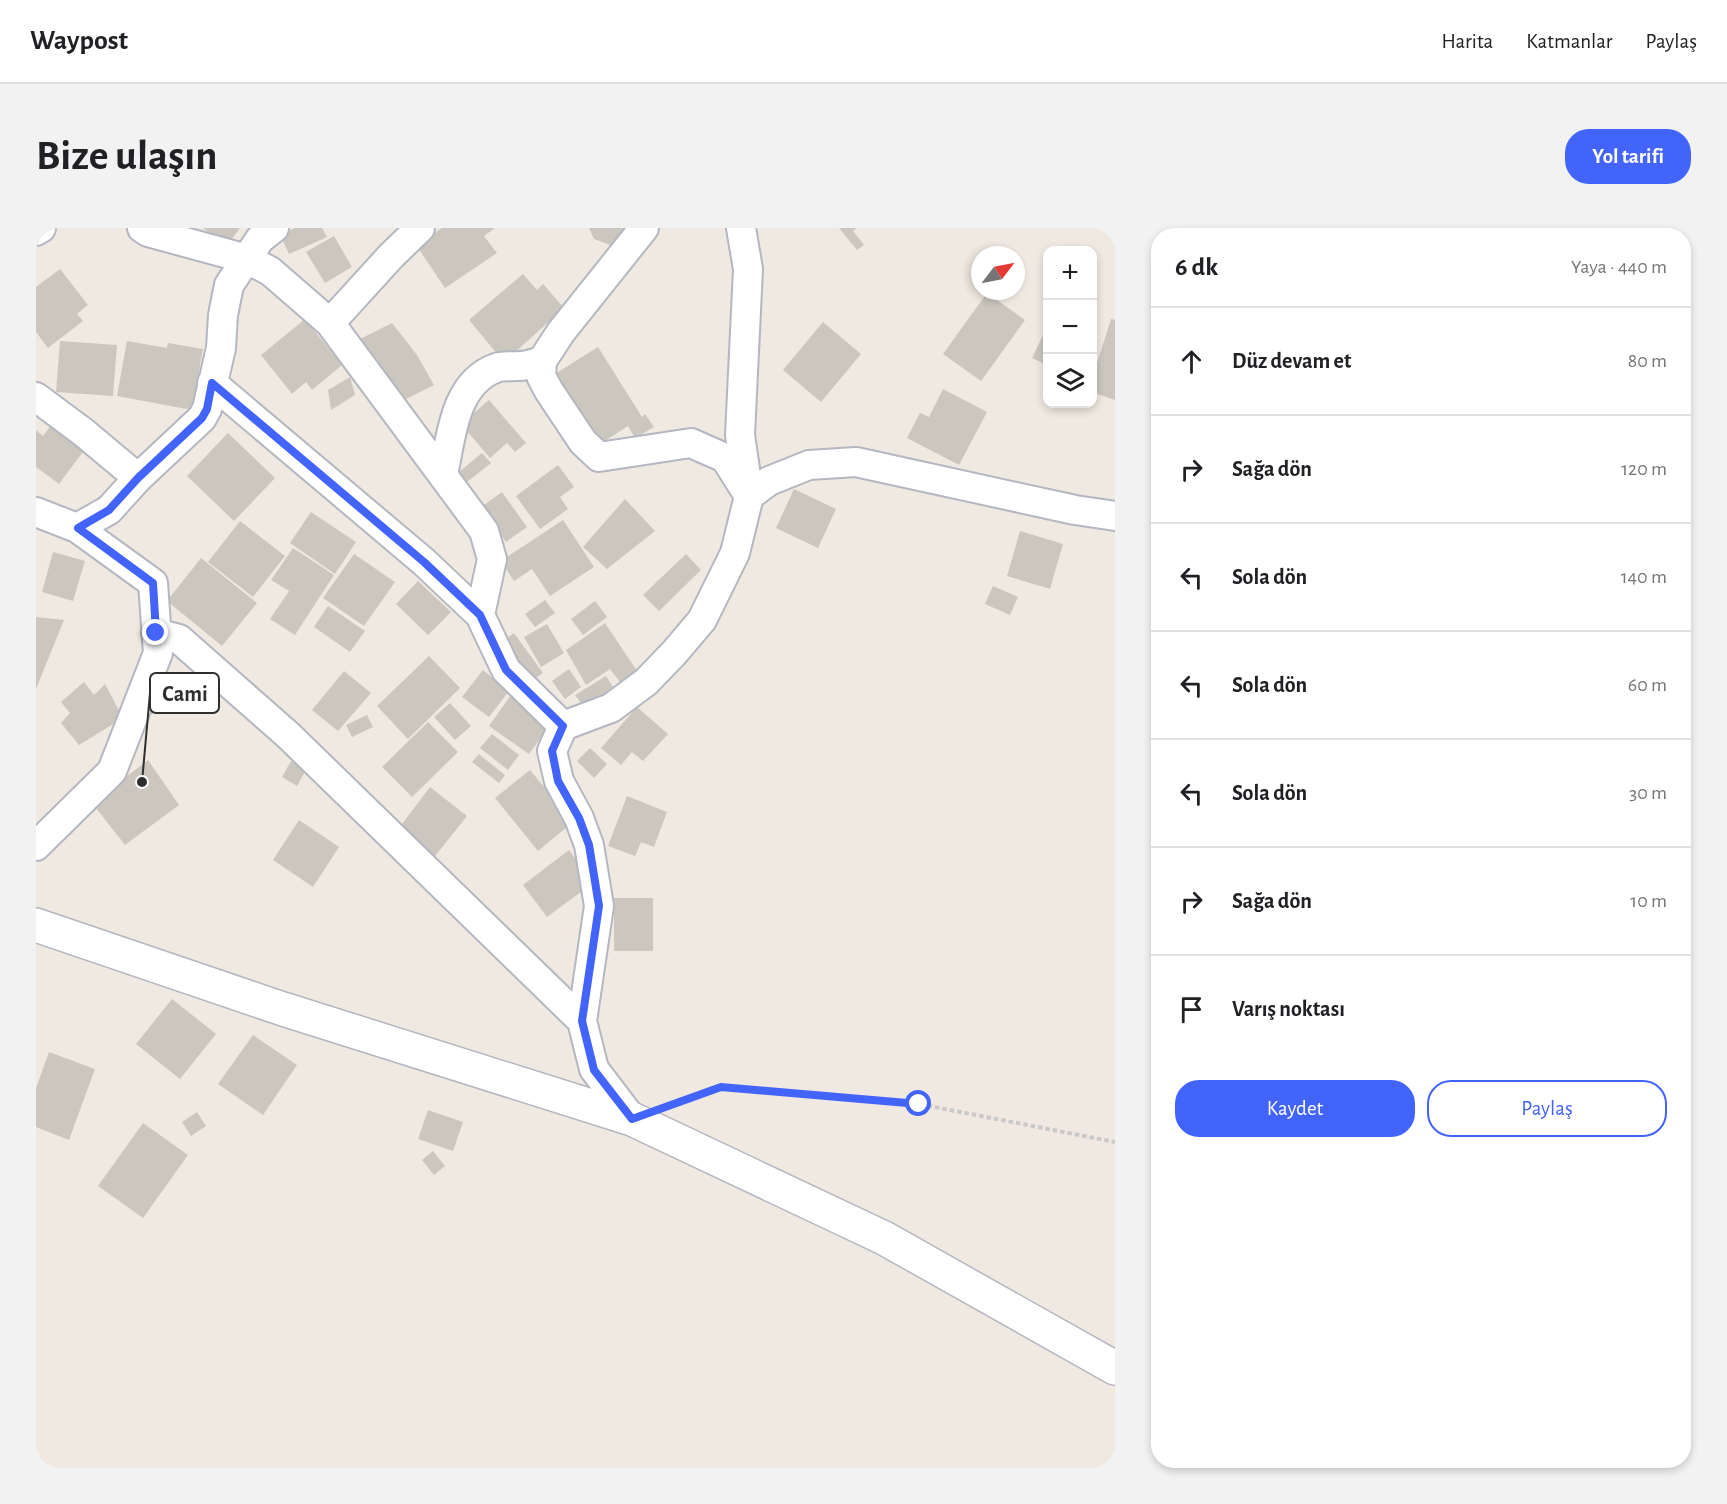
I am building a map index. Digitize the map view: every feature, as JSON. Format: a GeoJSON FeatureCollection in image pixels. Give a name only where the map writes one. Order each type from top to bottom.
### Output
{"type":"FeatureCollection","features":[{"type":"Feature","properties":{"kind":"street"},"geometry":{"type":"LineString","coordinates":[[36,231],[41,228]]}},
{"type":"Feature","properties":{"kind":"street"},"geometry":{"type":"LineString","coordinates":[[142,228],[148,232],[247,259],[270,271],[330,323],[484,531],[492,559],[480,615]]}},
{"type":"Feature","properties":{"kind":"street"},"geometry":{"type":"LineString","coordinates":[[78,528],[109,510],[138,478],[202,418],[207,409],[221,348],[223,315],[229,285],[261,240],[274,228]]}},
{"type":"Feature","properties":{"kind":"street"},"geometry":{"type":"LineString","coordinates":[[330,323],[420,228]]}},
{"type":"Feature","properties":{"kind":"street"},"geometry":{"type":"LineString","coordinates":[[644,228],[561,332],[542,361],[541,376],[583,442],[599,457],[691,443],[725,458],[749,496]]}},
{"type":"Feature","properties":{"kind":"street"},"geometry":{"type":"LineString","coordinates":[[632,1119],[594,1070],[582,1021],[599,906],[589,845],[579,818],[558,781],[552,751],[563,726],[611,708],[646,682],[674,653],[702,620],[735,553],[749,496],[740,435],[748,270],[741,228]]}},
{"type":"Feature","properties":{"kind":"street"},"geometry":{"type":"LineString","coordinates":[[443,475],[457,411],[467,392],[480,376],[498,367],[520,366],[542,361]]}},
{"type":"Feature","properties":{"kind":"street"},"geometry":{"type":"LineString","coordinates":[[212,383],[424,562],[480,615],[506,670],[563,726]]}},
{"type":"Feature","properties":{"kind":"street"},"geometry":{"type":"LineString","coordinates":[[36,397],[83,432],[138,478]]}},
{"type":"Feature","properties":{"kind":"street"},"geometry":{"type":"LineString","coordinates":[[749,496],[769,481],[809,465],[856,462],[1075,510],[1115,516]]}},
{"type":"Feature","properties":{"kind":"street"},"geometry":{"type":"LineString","coordinates":[[36,512],[78,528],[153,583],[158,653],[112,771],[36,846]]}},
{"type":"Feature","properties":{"kind":"street"},"geometry":{"type":"LineString","coordinates":[[156,633],[179,639],[288,735],[582,1021]]}},
{"type":"Feature","properties":{"kind":"street"},"geometry":{"type":"LineString","coordinates":[[36,925],[283,1009],[632,1119],[884,1238],[1115,1368]]}},
{"type":"Feature","properties":{"kind":"path"},"geometry":{"type":"LineString","coordinates":[[632,1119],[721,1087],[919,1104],[1115,1142]]}},
{"type":"Feature","properties":{"kind":"building"},"geometry":{"type":"Polygon","coordinates":[[[203,228],[240,228],[227,246],[203,228]]]}},
{"type":"Feature","properties":{"kind":"building"},"geometry":{"type":"Polygon","coordinates":[[[295,228],[322,228],[327,237],[289,254],[280,235],[295,228]]]}},
{"type":"Feature","properties":{"kind":"building"},"geometry":{"type":"Polygon","coordinates":[[[442,228],[495,228],[484,236],[497,253],[445,288],[416,245],[442,228]]]}},
{"type":"Feature","properties":{"kind":"building"},"geometry":{"type":"Polygon","coordinates":[[[589,228],[626,228],[613,246],[594,239],[589,228]]]}},
{"type":"Feature","properties":{"kind":"building"},"geometry":{"type":"Polygon","coordinates":[[[839,228],[857,228],[853,231],[864,245],[857,250],[839,228]]]}},
{"type":"Feature","properties":{"kind":"building"},"geometry":{"type":"Polygon","coordinates":[[[334,236],[352,267],[325,283],[306,252],[334,236]]]}},
{"type":"Feature","properties":{"kind":"building"},"geometry":{"type":"Polygon","coordinates":[[[60,269],[88,305],[77,314],[83,321],[48,348],[36,332],[36,287],[60,269]]]}},
{"type":"Feature","properties":{"kind":"building"},"geometry":{"type":"Polygon","coordinates":[[[523,274],[537,290],[543,284],[564,308],[504,362],[469,320],[523,274]]]}},
{"type":"Feature","properties":{"kind":"building"},"geometry":{"type":"Polygon","coordinates":[[[982,300],[997,300],[1025,320],[981,381],[943,354],[982,300]]]}},
{"type":"Feature","properties":{"kind":"building"},"geometry":{"type":"Polygon","coordinates":[[[305,319],[342,365],[312,390],[306,382],[292,394],[261,355],[305,319]]]}},
{"type":"Feature","properties":{"kind":"building"},"geometry":{"type":"Polygon","coordinates":[[[1111,319],[1115,320],[1115,400],[1097,394],[1097,363],[1111,319]]]}},
{"type":"Feature","properties":{"kind":"building"},"geometry":{"type":"Polygon","coordinates":[[[823,322],[861,354],[821,402],[783,370],[823,322]]]}},
{"type":"Feature","properties":{"kind":"building"},"geometry":{"type":"Polygon","coordinates":[[[392,323],[417,355],[434,385],[392,406],[356,341],[392,323]]]}},
{"type":"Feature","properties":{"kind":"building"},"geometry":{"type":"Polygon","coordinates":[[[1043,335],[1043,363],[1032,358],[1043,335]]]}},
{"type":"Feature","properties":{"kind":"building"},"geometry":{"type":"Polygon","coordinates":[[[60,341],[117,345],[113,396],[56,392],[60,341]]]}},
{"type":"Feature","properties":{"kind":"building"},"geometry":{"type":"Polygon","coordinates":[[[127,341],[167,348],[168,343],[203,349],[192,410],[117,396],[127,341]]]}},
{"type":"Feature","properties":{"kind":"building"},"geometry":{"type":"Polygon","coordinates":[[[598,347],[642,417],[645,414],[654,427],[635,438],[628,426],[594,448],[550,377],[598,347]]]}},
{"type":"Feature","properties":{"kind":"building"},"geometry":{"type":"Polygon","coordinates":[[[350,377],[355,395],[331,410],[328,390],[350,377]]]}},
{"type":"Feature","properties":{"kind":"building"},"geometry":{"type":"Polygon","coordinates":[[[943,389],[987,412],[959,465],[907,438],[920,413],[929,417],[943,389]]]}},
{"type":"Feature","properties":{"kind":"building"},"geometry":{"type":"Polygon","coordinates":[[[489,400],[526,443],[515,452],[507,443],[490,458],[461,424],[489,400]]]}},
{"type":"Feature","properties":{"kind":"building"},"geometry":{"type":"Polygon","coordinates":[[[55,420],[88,445],[59,484],[36,467],[36,430],[43,436],[55,420]]]}},
{"type":"Feature","properties":{"kind":"building"},"geometry":{"type":"Polygon","coordinates":[[[228,433],[275,478],[234,521],[187,476],[228,433]]]}},
{"type":"Feature","properties":{"kind":"building"},"geometry":{"type":"Polygon","coordinates":[[[482,453],[491,463],[467,482],[459,472],[482,453]]]}},
{"type":"Feature","properties":{"kind":"building"},"geometry":{"type":"Polygon","coordinates":[[[558,465],[574,487],[560,497],[568,509],[540,529],[516,496],[558,465]]]}},
{"type":"Feature","properties":{"kind":"building"},"geometry":{"type":"Polygon","coordinates":[[[794,489],[836,509],[818,548],[776,528],[794,489]]]}},
{"type":"Feature","properties":{"kind":"building"},"geometry":{"type":"Polygon","coordinates":[[[502,492],[527,527],[506,542],[481,507],[502,492]]]}},
{"type":"Feature","properties":{"kind":"building"},"geometry":{"type":"Polygon","coordinates":[[[625,499],[655,531],[607,569],[583,547],[625,499]]]}},
{"type":"Feature","properties":{"kind":"building"},"geometry":{"type":"Polygon","coordinates":[[[311,512],[356,542],[335,574],[290,543],[311,512]]]}},
{"type":"Feature","properties":{"kind":"building"},"geometry":{"type":"Polygon","coordinates":[[[563,520],[594,567],[550,596],[532,569],[514,581],[501,561],[563,520]]]}},
{"type":"Feature","properties":{"kind":"building"},"geometry":{"type":"Polygon","coordinates":[[[240,521],[285,556],[253,597],[208,562],[240,521]]]}},
{"type":"Feature","properties":{"kind":"building"},"geometry":{"type":"Polygon","coordinates":[[[1020,531],[1063,544],[1050,589],[1007,576],[1020,531]]]}},
{"type":"Feature","properties":{"kind":"building"},"geometry":{"type":"Polygon","coordinates":[[[293,548],[334,575],[295,635],[270,619],[289,591],[271,580],[293,548]]]}},
{"type":"Feature","properties":{"kind":"building"},"geometry":{"type":"Polygon","coordinates":[[[53,552],[85,561],[73,601],[42,592],[53,552]]]}},
{"type":"Feature","properties":{"kind":"building"},"geometry":{"type":"Polygon","coordinates":[[[354,554],[395,582],[364,626],[323,598],[354,554]]]}},
{"type":"Feature","properties":{"kind":"building"},"geometry":{"type":"Polygon","coordinates":[[[686,554],[701,570],[659,611],[643,595],[686,554]]]}},
{"type":"Feature","properties":{"kind":"building"},"geometry":{"type":"Polygon","coordinates":[[[201,558],[257,603],[222,646],[167,601],[201,558]]]}},
{"type":"Feature","properties":{"kind":"building"},"geometry":{"type":"Polygon","coordinates":[[[418,581],[451,612],[428,635],[396,604],[418,581]]]}},
{"type":"Feature","properties":{"kind":"building"},"geometry":{"type":"Polygon","coordinates":[[[993,586],[1018,597],[1010,615],[985,604],[993,586]]]}},
{"type":"Feature","properties":{"kind":"building"},"geometry":{"type":"Polygon","coordinates":[[[545,600],[555,613],[535,627],[525,614],[545,600]]]}},
{"type":"Feature","properties":{"kind":"building"},"geometry":{"type":"Polygon","coordinates":[[[595,601],[607,617],[583,635],[571,619],[595,601]]]}},
{"type":"Feature","properties":{"kind":"building"},"geometry":{"type":"Polygon","coordinates":[[[328,606],[365,631],[350,652],[314,627],[328,606]]]}},
{"type":"Feature","properties":{"kind":"building"},"geometry":{"type":"Polygon","coordinates":[[[36,617],[64,620],[36,689],[36,617]]]}},
{"type":"Feature","properties":{"kind":"building"},"geometry":{"type":"Polygon","coordinates":[[[605,623],[637,671],[620,682],[610,669],[586,685],[566,650],[605,623]]]}},
{"type":"Feature","properties":{"kind":"building"},"geometry":{"type":"Polygon","coordinates":[[[547,624],[564,653],[541,667],[524,637],[547,624]]]}},
{"type":"Feature","properties":{"kind":"building"},"geometry":{"type":"Polygon","coordinates":[[[514,633],[543,673],[531,681],[503,641],[514,633]]]}},
{"type":"Feature","properties":{"kind":"building"},"geometry":{"type":"Polygon","coordinates":[[[429,656],[460,688],[408,739],[377,706],[429,656]]]}},
{"type":"Feature","properties":{"kind":"building"},"geometry":{"type":"Polygon","coordinates":[[[569,669],[581,687],[565,699],[552,681],[569,669]]]}},
{"type":"Feature","properties":{"kind":"building"},"geometry":{"type":"Polygon","coordinates":[[[483,670],[509,691],[489,717],[462,697],[483,670]]]}},
{"type":"Feature","properties":{"kind":"building"},"geometry":{"type":"Polygon","coordinates":[[[344,671],[371,693],[338,731],[312,710],[344,671]]]}},
{"type":"Feature","properties":{"kind":"building"},"geometry":{"type":"Polygon","coordinates":[[[606,676],[613,687],[584,707],[575,695],[606,676]]]}},
{"type":"Feature","properties":{"kind":"building"},"geometry":{"type":"Polygon","coordinates":[[[84,682],[94,695],[105,684],[123,718],[79,745],[61,723],[70,713],[61,702],[84,682]]]}},
{"type":"Feature","properties":{"kind":"building"},"geometry":{"type":"Polygon","coordinates":[[[513,692],[553,721],[529,754],[489,726],[513,692]]]}},
{"type":"Feature","properties":{"kind":"building"},"geometry":{"type":"Polygon","coordinates":[[[450,703],[471,726],[455,740],[434,717],[450,703]]]}},
{"type":"Feature","properties":{"kind":"building"},"geometry":{"type":"Polygon","coordinates":[[[637,707],[668,734],[643,761],[632,752],[621,765],[601,748],[637,707]]]}},
{"type":"Feature","properties":{"kind":"building"},"geometry":{"type":"Polygon","coordinates":[[[367,715],[373,727],[352,737],[346,725],[367,715]]]}},
{"type":"Feature","properties":{"kind":"building"},"geometry":{"type":"Polygon","coordinates":[[[428,722],[458,752],[412,797],[382,767],[428,722]]]}},
{"type":"Feature","properties":{"kind":"building"},"geometry":{"type":"Polygon","coordinates":[[[492,734],[519,755],[508,770],[480,748],[492,734]]]}},
{"type":"Feature","properties":{"kind":"building"},"geometry":{"type":"Polygon","coordinates":[[[590,748],[607,764],[594,778],[577,761],[590,748]]]}},
{"type":"Feature","properties":{"kind":"building"},"geometry":{"type":"Polygon","coordinates":[[[479,754],[505,775],[499,783],[472,762],[479,754]]]}},
{"type":"Feature","properties":{"kind":"building"},"geometry":{"type":"Polygon","coordinates":[[[148,760],[179,805],[125,845],[92,803],[148,760]]]}},
{"type":"Feature","properties":{"kind":"building"},"geometry":{"type":"Polygon","coordinates":[[[291,761],[306,770],[297,786],[282,777],[291,761]]]}},
{"type":"Feature","properties":{"kind":"building"},"geometry":{"type":"Polygon","coordinates":[[[530,770],[573,822],[538,851],[495,798],[530,770]]]}},
{"type":"Feature","properties":{"kind":"building"},"geometry":{"type":"Polygon","coordinates":[[[430,787],[467,816],[432,860],[396,832],[430,787]]]}},
{"type":"Feature","properties":{"kind":"building"},"geometry":{"type":"Polygon","coordinates":[[[627,796],[667,812],[654,847],[641,842],[635,856],[608,846],[627,796]]]}},
{"type":"Feature","properties":{"kind":"building"},"geometry":{"type":"Polygon","coordinates":[[[299,820],[339,847],[313,887],[273,860],[299,820]]]}},
{"type":"Feature","properties":{"kind":"building"},"geometry":{"type":"Polygon","coordinates":[[[569,850],[593,883],[547,917],[523,885],[569,850]]]}},
{"type":"Feature","properties":{"kind":"building"},"geometry":{"type":"Polygon","coordinates":[[[614,898],[653,898],[653,951],[614,951],[614,898]]]}},
{"type":"Feature","properties":{"kind":"building"},"geometry":{"type":"Polygon","coordinates":[[[172,999],[216,1034],[180,1079],[136,1044],[172,999]]]}},
{"type":"Feature","properties":{"kind":"building"},"geometry":{"type":"Polygon","coordinates":[[[253,1035],[297,1065],[263,1115],[218,1084],[253,1035]]]}},
{"type":"Feature","properties":{"kind":"building"},"geometry":{"type":"Polygon","coordinates":[[[49,1052],[95,1069],[69,1140],[36,1127],[36,1088],[49,1052]]]}},
{"type":"Feature","properties":{"kind":"building"},"geometry":{"type":"Polygon","coordinates":[[[428,1110],[463,1122],[453,1151],[418,1139],[428,1110]]]}},
{"type":"Feature","properties":{"kind":"building"},"geometry":{"type":"Polygon","coordinates":[[[197,1112],[206,1126],[191,1136],[182,1122],[197,1112]]]}},
{"type":"Feature","properties":{"kind":"building"},"geometry":{"type":"Polygon","coordinates":[[[143,1123],[188,1155],[143,1218],[98,1186],[143,1123]]]}},
{"type":"Feature","properties":{"kind":"building"},"geometry":{"type":"Polygon","coordinates":[[[433,1151],[445,1166],[434,1175],[422,1160],[433,1151]]]}},
{"type":"Feature","properties":{"kind":"place","name":"Cami"},"geometry":{"type":"Point","coordinates":[142,782]}},
{"type":"Feature","properties":{"kind":"route"},"geometry":{"type":"LineString","coordinates":[[156,633],[153,583],[78,528],[109,510],[138,478],[202,418],[207,409],[212,383],[424,562],[480,615],[506,670],[563,726],[552,751],[558,781],[579,818],[589,845],[599,906],[582,1021],[594,1070],[632,1119],[721,1087],[919,1104]]}}]}
